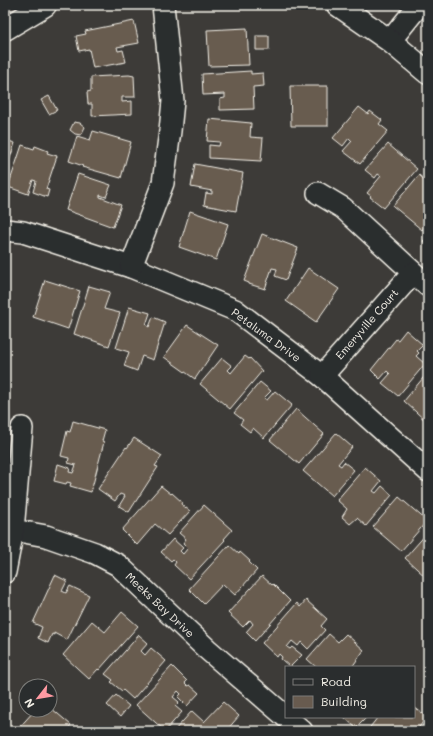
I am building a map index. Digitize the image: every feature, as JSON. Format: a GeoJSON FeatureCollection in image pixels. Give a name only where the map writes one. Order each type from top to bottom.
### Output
{"type":"FeatureCollection","features":[{"type":"Feature","properties":{"kind":"street"},"geometry":{"type":"LineString","coordinates":[[5,28],[45,5]]}},
{"type":"Feature","properties":{"kind":"street"},"geometry":{"type":"LineString","coordinates":[[131,267],[163,183],[170,131],[173,101],[163,5]]}},
{"type":"Feature","properties":{"kind":"street"},"geometry":{"type":"LineString","coordinates":[[338,5],[390,41],[428,73]]}},
{"type":"Feature","properties":{"kind":"street"},"geometry":{"type":"LineString","coordinates":[[390,41],[419,5]]}},
{"type":"Feature","properties":{"kind":"street","name":"Emeryville Court"},"geometry":{"type":"LineString","coordinates":[[318,193],[343,208],[420,279],[322,376]]}},
{"type":"Feature","properties":{"kind":"street","name":"Petaluma Drive"},"geometry":{"type":"LineString","coordinates":[[5,230],[23,232],[131,267],[235,310],[322,376],[428,471]]}},
{"type":"Feature","properties":{"kind":"street"},"geometry":{"type":"LineString","coordinates":[[5,572],[13,530],[22,428]]}},
{"type":"Feature","properties":{"kind":"street","name":"Meeks Bay Drive"},"geometry":{"type":"LineString","coordinates":[[13,530],[46,536],[95,553],[118,565],[207,649],[285,716]]}},
{"type":"Feature","properties":{"kind":"street","name":"Meeks Bay Drive"},"geometry":{"type":"LineString","coordinates":[[287,718],[302,731]]}},
{"type":"Feature","properties":{"kind":"building"},"geometry":{"type":"Polygon","coordinates":[[[134,21],[139,43],[117,47],[118,51],[123,50],[126,62],[93,68],[89,49],[79,51],[76,36],[86,34],[85,31],[134,21]]]}},
{"type":"Feature","properties":{"kind":"building"},"geometry":{"type":"Polygon","coordinates":[[[247,28],[249,65],[209,66],[207,30],[247,28]]]}},
{"type":"Feature","properties":{"kind":"building"},"geometry":{"type":"Polygon","coordinates":[[[256,36],[269,36],[269,50],[256,50],[256,36]]]}},
{"type":"Feature","properties":{"kind":"building"},"geometry":{"type":"Polygon","coordinates":[[[251,71],[251,74],[263,73],[264,86],[253,87],[254,109],[220,110],[220,99],[225,98],[225,94],[203,95],[202,74],[251,71]]]}},
{"type":"Feature","properties":{"kind":"building"},"geometry":{"type":"Polygon","coordinates":[[[134,76],[135,97],[122,97],[122,102],[132,101],[132,114],[92,116],[92,104],[88,104],[87,92],[91,91],[91,77],[134,76]]]}},
{"type":"Feature","properties":{"kind":"building"},"geometry":{"type":"Polygon","coordinates":[[[290,86],[328,86],[328,126],[291,126],[290,86]]]}},
{"type":"Feature","properties":{"kind":"building"},"geometry":{"type":"Polygon","coordinates":[[[49,96],[57,110],[49,114],[41,100],[49,96]]]}},
{"type":"Feature","properties":{"kind":"building"},"geometry":{"type":"Polygon","coordinates":[[[359,107],[368,114],[370,111],[382,120],[379,124],[388,131],[360,164],[343,151],[352,141],[349,138],[343,146],[333,138],[359,107]]]}},
{"type":"Feature","properties":{"kind":"building"},"geometry":{"type":"Polygon","coordinates":[[[209,119],[251,123],[250,137],[263,138],[261,161],[209,158],[209,145],[219,146],[220,142],[207,141],[209,119]]]}},
{"type":"Feature","properties":{"kind":"building"},"geometry":{"type":"Polygon","coordinates":[[[74,122],[80,123],[85,127],[81,135],[75,134],[70,130],[74,122]]]}},
{"type":"Feature","properties":{"kind":"building"},"geometry":{"type":"Polygon","coordinates":[[[93,131],[131,142],[121,178],[82,167],[83,166],[69,161],[77,136],[90,140],[93,131]]]}},
{"type":"Feature","properties":{"kind":"building"},"geometry":{"type":"Polygon","coordinates":[[[5,140],[15,143],[5,174],[5,140]]]}},
{"type":"Feature","properties":{"kind":"building"},"geometry":{"type":"Polygon","coordinates":[[[388,144],[417,169],[384,208],[367,193],[381,176],[378,174],[375,178],[365,170],[388,144]]]}},
{"type":"Feature","properties":{"kind":"building"},"geometry":{"type":"Polygon","coordinates":[[[22,145],[34,149],[35,146],[48,151],[47,153],[57,156],[46,189],[49,190],[47,197],[33,192],[36,181],[33,180],[28,194],[8,187],[22,145]]]}},
{"type":"Feature","properties":{"kind":"building"},"geometry":{"type":"Polygon","coordinates":[[[195,164],[243,173],[236,211],[204,205],[206,193],[212,194],[212,191],[191,187],[195,164]]]}},
{"type":"Feature","properties":{"kind":"building"},"geometry":{"type":"Polygon","coordinates":[[[78,174],[111,185],[106,197],[100,195],[100,197],[121,205],[113,227],[66,210],[78,174]]]}},
{"type":"Feature","properties":{"kind":"building"},"geometry":{"type":"Polygon","coordinates":[[[419,175],[428,183],[428,223],[422,230],[393,206],[419,175]]]}},
{"type":"Feature","properties":{"kind":"building"},"geometry":{"type":"Polygon","coordinates":[[[190,211],[228,224],[216,260],[179,247],[190,211]]]}},
{"type":"Feature","properties":{"kind":"building"},"geometry":{"type":"Polygon","coordinates":[[[262,234],[298,248],[286,280],[275,276],[277,269],[272,268],[265,289],[244,281],[262,234]]]}},
{"type":"Feature","properties":{"kind":"building"},"geometry":{"type":"Polygon","coordinates":[[[428,236],[428,247],[423,241],[428,236]]]}},
{"type":"Feature","properties":{"kind":"building"},"geometry":{"type":"Polygon","coordinates":[[[308,268],[339,289],[316,322],[286,301],[308,268]]]}},
{"type":"Feature","properties":{"kind":"building"},"geometry":{"type":"Polygon","coordinates":[[[45,280],[80,291],[68,329],[33,317],[45,280]]]}},
{"type":"Feature","properties":{"kind":"building"},"geometry":{"type":"Polygon","coordinates":[[[89,286],[110,292],[104,309],[120,313],[109,346],[74,334],[89,286]]]}},
{"type":"Feature","properties":{"kind":"building"},"geometry":{"type":"Polygon","coordinates":[[[129,307],[150,313],[146,325],[149,327],[153,317],[165,322],[153,360],[142,356],[137,371],[124,366],[129,352],[116,348],[129,307]]]}},
{"type":"Feature","properties":{"kind":"building"},"geometry":{"type":"Polygon","coordinates":[[[187,325],[218,345],[195,379],[164,357],[187,325]]]}},
{"type":"Feature","properties":{"kind":"building"},"geometry":{"type":"Polygon","coordinates":[[[406,330],[423,345],[417,351],[419,353],[416,356],[425,364],[398,396],[382,383],[390,374],[387,371],[380,379],[371,370],[396,339],[398,340],[406,330]]]}},
{"type":"Feature","properties":{"kind":"building"},"geometry":{"type":"Polygon","coordinates":[[[245,356],[249,359],[250,358],[262,371],[230,409],[200,384],[222,358],[232,366],[228,370],[231,373],[245,356]]]}},
{"type":"Feature","properties":{"kind":"building"},"geometry":{"type":"Polygon","coordinates":[[[428,372],[428,423],[404,401],[428,372]]]}},
{"type":"Feature","properties":{"kind":"building"},"geometry":{"type":"Polygon","coordinates":[[[260,382],[271,391],[264,398],[267,400],[275,391],[292,405],[264,438],[253,428],[250,432],[240,424],[243,420],[234,413],[260,382]]]}},
{"type":"Feature","properties":{"kind":"building"},"geometry":{"type":"Polygon","coordinates":[[[296,409],[324,434],[299,464],[270,440],[296,409]]]}},
{"type":"Feature","properties":{"kind":"building"},"geometry":{"type":"Polygon","coordinates":[[[73,421],[105,430],[102,441],[104,442],[91,492],[70,486],[71,483],[67,482],[66,484],[54,481],[58,464],[70,468],[69,472],[73,473],[76,465],[68,463],[69,458],[61,456],[67,431],[70,432],[73,421]]]}},
{"type":"Feature","properties":{"kind":"building"},"geometry":{"type":"Polygon","coordinates":[[[336,433],[352,447],[338,464],[341,466],[344,462],[354,470],[332,496],[303,471],[336,433]]]}},
{"type":"Feature","properties":{"kind":"building"},"geometry":{"type":"Polygon","coordinates":[[[134,438],[162,456],[155,466],[158,467],[129,512],[119,506],[125,496],[120,494],[115,501],[98,489],[126,447],[127,448],[134,438]]]}},
{"type":"Feature","properties":{"kind":"building"},"geometry":{"type":"Polygon","coordinates":[[[365,467],[381,481],[373,491],[376,493],[382,486],[392,495],[366,526],[357,518],[350,524],[342,517],[347,509],[337,500],[365,467]]]}},
{"type":"Feature","properties":{"kind":"building"},"geometry":{"type":"Polygon","coordinates":[[[161,486],[171,494],[172,493],[182,502],[181,504],[190,511],[168,535],[155,524],[137,545],[122,530],[161,486]]]}},
{"type":"Feature","properties":{"kind":"building"},"geometry":{"type":"Polygon","coordinates":[[[399,497],[427,521],[401,551],[373,527],[399,497]]]}},
{"type":"Feature","properties":{"kind":"building"},"geometry":{"type":"Polygon","coordinates":[[[204,505],[232,530],[224,539],[225,540],[189,579],[174,565],[176,562],[173,559],[171,561],[161,552],[173,539],[183,548],[180,551],[183,554],[188,548],[183,543],[186,539],[179,533],[204,505]]]}},
{"type":"Feature","properties":{"kind":"building"},"geometry":{"type":"Polygon","coordinates":[[[428,532],[428,579],[405,558],[428,532]]]}},
{"type":"Feature","properties":{"kind":"building"},"geometry":{"type":"Polygon","coordinates":[[[229,545],[239,554],[240,552],[257,570],[235,595],[223,584],[204,604],[189,589],[229,545]]]}},
{"type":"Feature","properties":{"kind":"building"},"geometry":{"type":"Polygon","coordinates":[[[55,575],[67,581],[62,591],[66,593],[70,586],[89,595],[67,640],[54,633],[54,635],[52,634],[48,643],[38,638],[42,627],[33,623],[55,575]]]}},
{"type":"Feature","properties":{"kind":"building"},"geometry":{"type":"Polygon","coordinates":[[[262,576],[272,585],[273,584],[290,601],[255,641],[246,632],[253,624],[250,620],[243,627],[228,613],[262,576]]]}},
{"type":"Feature","properties":{"kind":"building"},"geometry":{"type":"Polygon","coordinates":[[[306,600],[327,619],[321,626],[325,630],[308,649],[301,642],[298,646],[292,641],[287,647],[290,649],[292,647],[302,655],[291,666],[289,666],[281,659],[282,657],[279,654],[277,657],[262,643],[297,603],[300,607],[306,600]]]}},
{"type":"Feature","properties":{"kind":"building"},"geometry":{"type":"Polygon","coordinates":[[[122,612],[138,626],[99,670],[98,669],[89,679],[63,655],[92,621],[105,632],[122,612]]]}},
{"type":"Feature","properties":{"kind":"building"},"geometry":{"type":"Polygon","coordinates":[[[329,634],[338,642],[346,634],[364,650],[353,666],[315,666],[307,659],[329,634]]]}},
{"type":"Feature","properties":{"kind":"building"},"geometry":{"type":"Polygon","coordinates":[[[139,635],[148,643],[141,651],[145,655],[151,648],[166,661],[133,699],[111,682],[113,680],[105,674],[139,635]]]}},
{"type":"Feature","properties":{"kind":"building"},"geometry":{"type":"Polygon","coordinates":[[[172,666],[187,681],[185,683],[188,686],[190,685],[199,693],[187,706],[178,697],[181,694],[178,691],[173,697],[179,702],[175,706],[182,712],[165,731],[136,705],[172,666]]]}},
{"type":"Feature","properties":{"kind":"building"},"geometry":{"type":"Polygon","coordinates":[[[116,695],[129,706],[120,717],[107,705],[116,695]]]}},
{"type":"Feature","properties":{"kind":"building"},"geometry":{"type":"Polygon","coordinates":[[[223,702],[239,716],[226,731],[174,731],[192,711],[204,722],[223,702]]]}},
{"type":"Feature","properties":{"kind":"building"},"geometry":{"type":"Polygon","coordinates":[[[415,708],[427,717],[416,731],[367,731],[377,718],[415,718],[415,708]]]}},
{"type":"Feature","properties":{"kind":"building"},"geometry":{"type":"Polygon","coordinates":[[[58,714],[71,725],[66,731],[16,731],[28,718],[58,718],[58,714]]]}},
{"type":"Feature","properties":{"kind":"building"},"geometry":{"type":"Polygon","coordinates":[[[345,718],[366,718],[356,728],[345,718]]]}},
{"type":"Feature","properties":{"kind":"building"},"geometry":{"type":"Polygon","coordinates":[[[239,726],[244,731],[235,731],[239,726]]]}}]}
